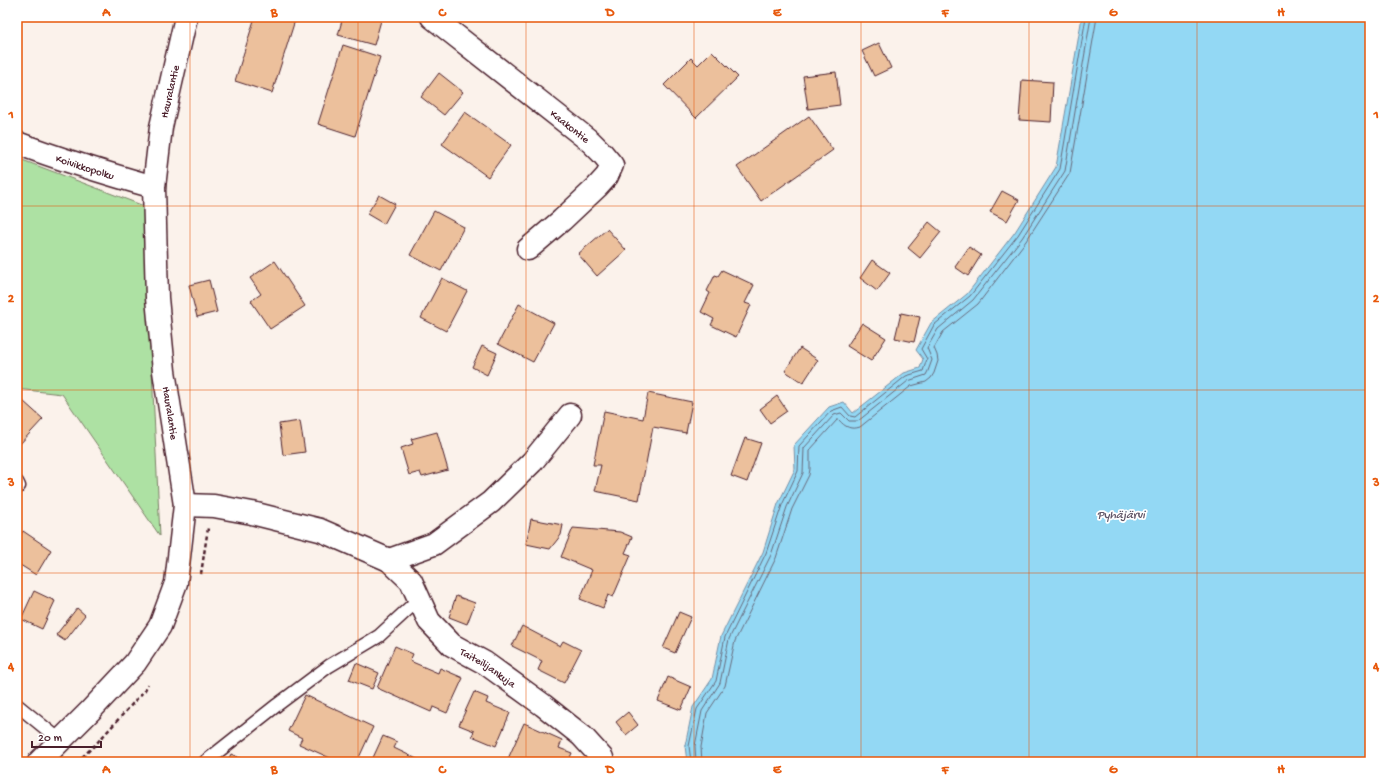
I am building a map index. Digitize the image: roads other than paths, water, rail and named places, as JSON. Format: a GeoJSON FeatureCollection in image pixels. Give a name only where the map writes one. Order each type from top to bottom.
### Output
{"type":"FeatureCollection","features":[{"type":"Feature","properties":{"kind":"street","name":"Hauralantie"},"geometry":{"type":"LineString","coordinates":[[39,762],[135,663],[160,626],[176,583],[186,505],[164,371],[157,298],[154,187],[161,127],[186,17]]}},
{"type":"Feature","properties":{"kind":"street","name":"Kaakontie"},"geometry":{"type":"LineString","coordinates":[[432,17],[590,142],[612,165],[607,176],[597,188],[528,248]]}},
{"type":"Feature","properties":{"kind":"street","name":"Koivikkopolku"},"geometry":{"type":"LineString","coordinates":[[17,143],[97,171],[154,187]]}},
{"type":"Feature","properties":{"kind":"street"},"geometry":{"type":"LineString","coordinates":[[389,560],[434,544],[492,502],[532,462],[570,415]]}},
{"type":"Feature","properties":{"kind":"street","name":"Taiteilijankuja"},"geometry":{"type":"LineString","coordinates":[[186,505],[214,506],[252,513],[320,530],[389,560],[410,581],[429,621],[452,645],[485,663],[543,705],[582,736],[602,758],[603,762]]}},
{"type":"Feature","properties":{"kind":"lane"},"geometry":{"type":"LineString","coordinates":[[17,482],[19,486],[17,488]]}},
{"type":"Feature","properties":{"kind":"lane"},"geometry":{"type":"LineString","coordinates":[[206,762],[277,705],[329,666],[379,636],[419,599]]}},
{"type":"Feature","properties":{"kind":"lane"},"geometry":{"type":"LineString","coordinates":[[17,705],[61,741]]}},
{"type":"Feature","properties":{"kind":"water","name":"Pyhäjärvi"},"geometry":{"type":"Polygon","coordinates":[[[1082,17],[1370,17],[1370,762],[687,762],[685,746],[693,707],[712,679],[721,636],[763,552],[778,504],[795,469],[794,445],[829,407],[844,402],[853,413],[904,373],[920,368],[923,359],[916,350],[931,323],[967,294],[1015,232],[1056,167],[1082,17]]]}}]}
